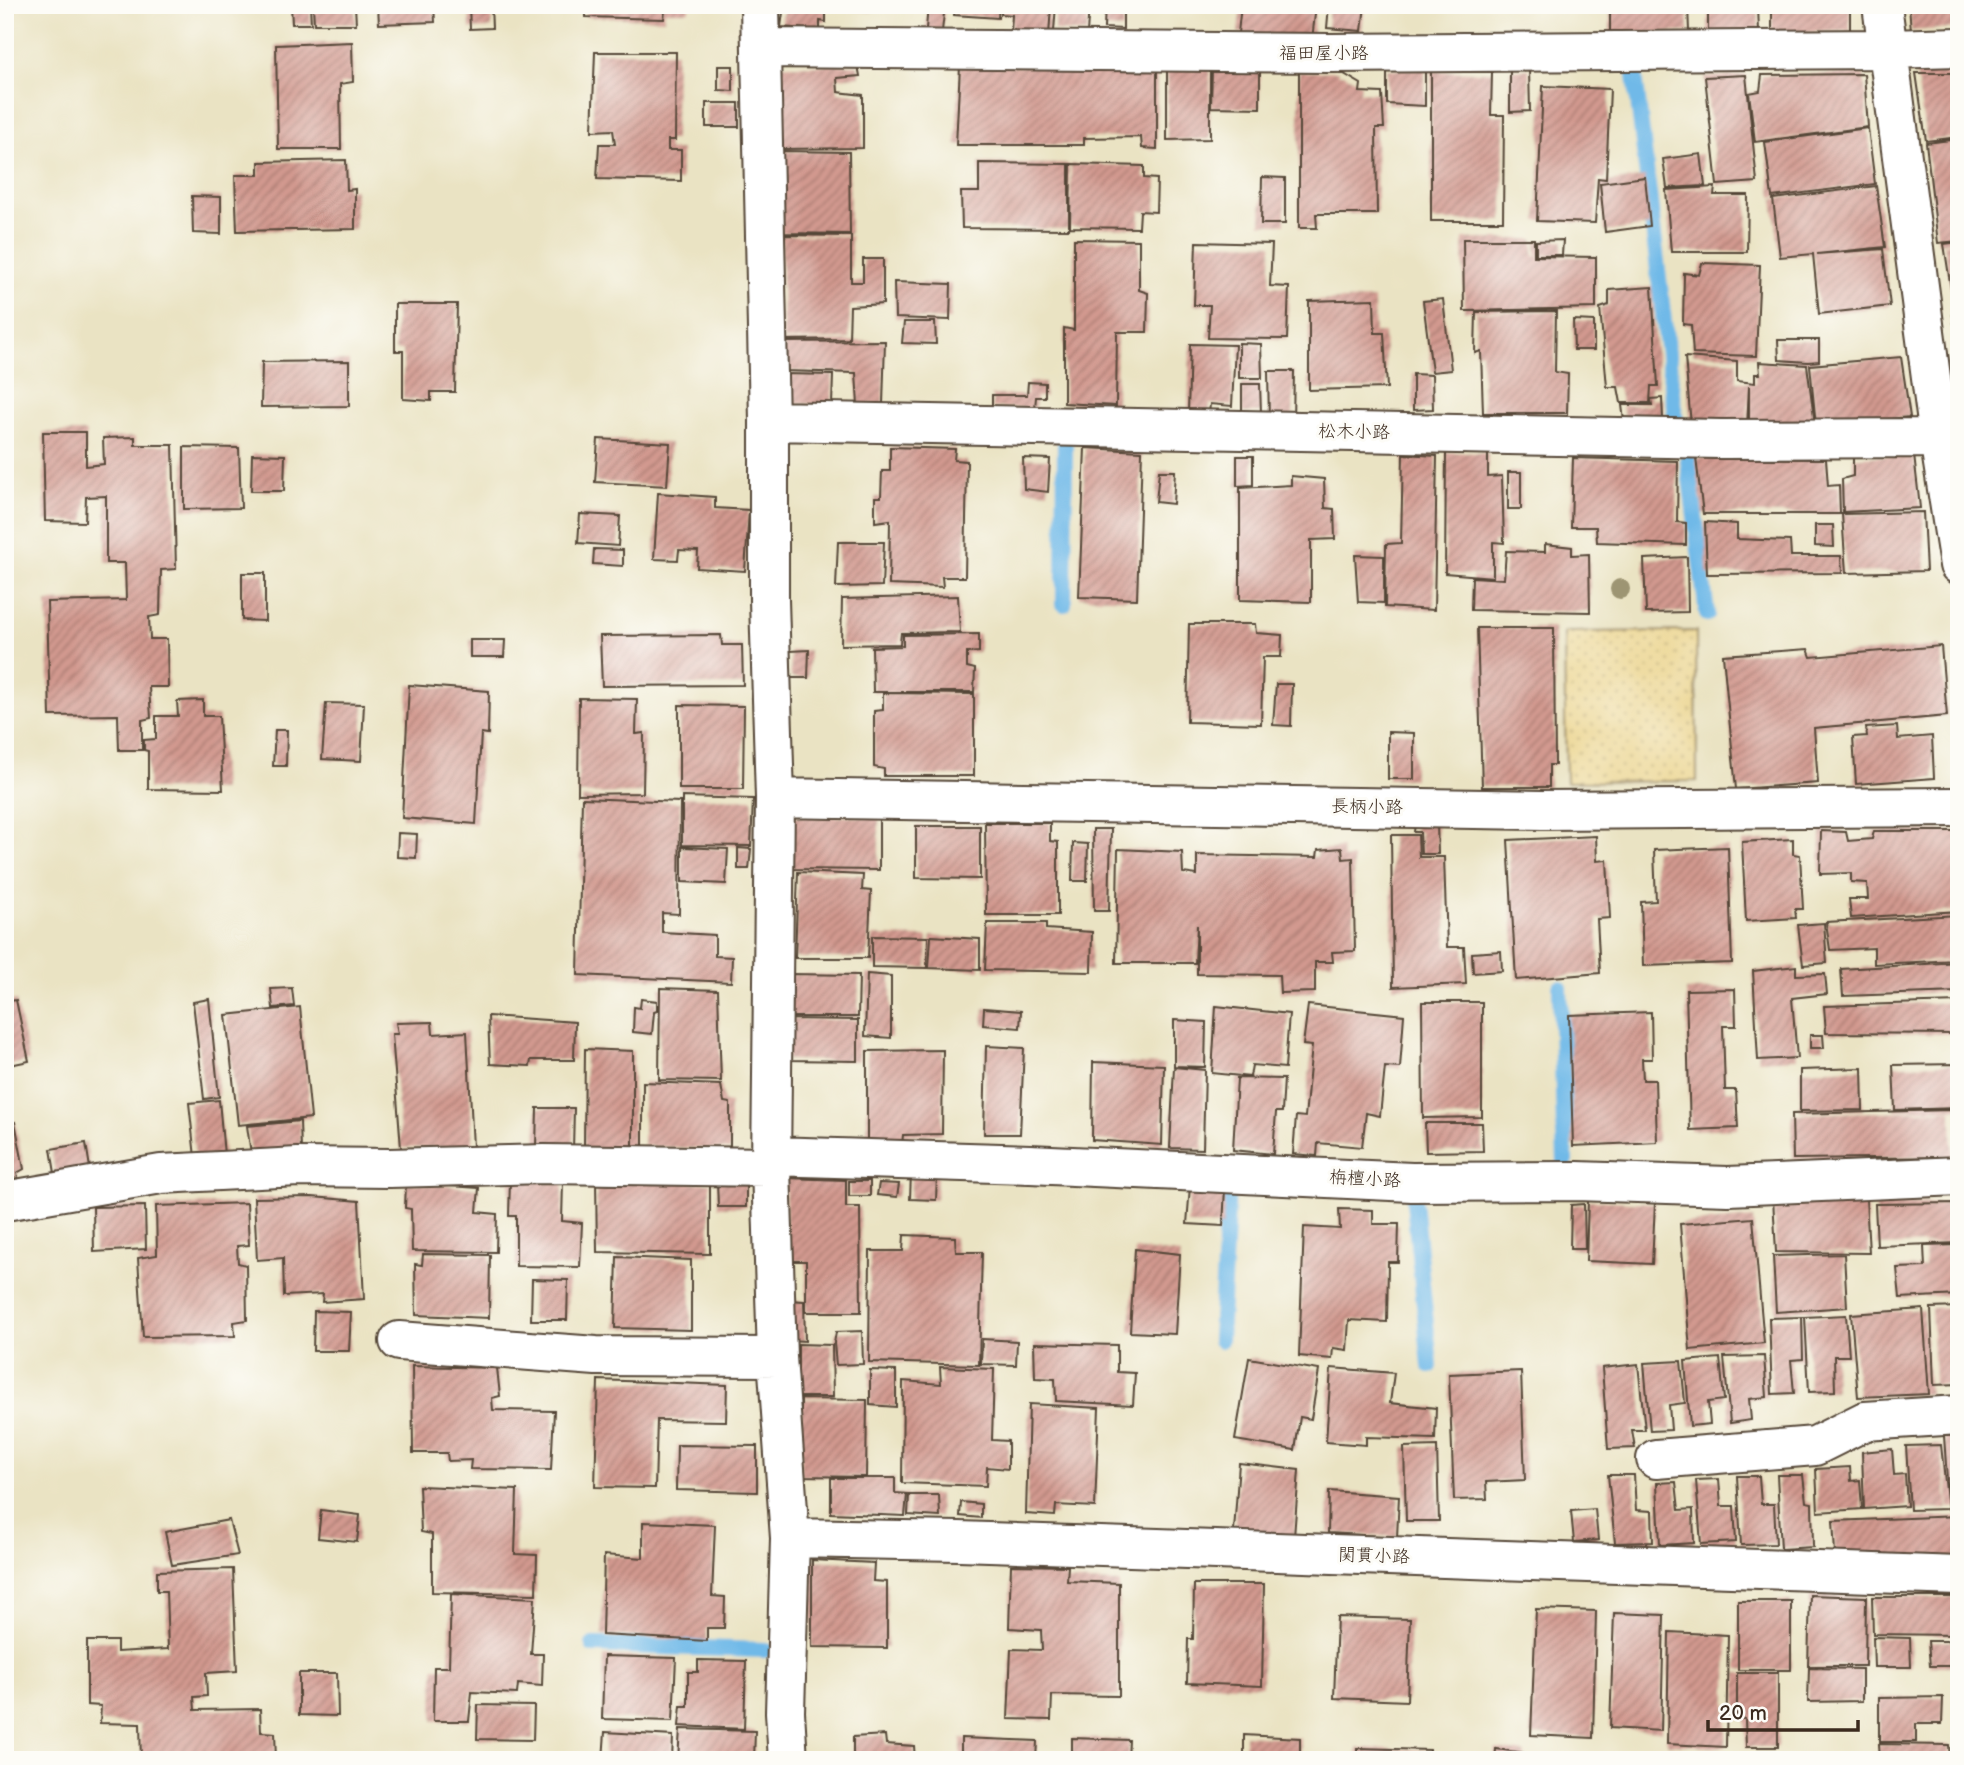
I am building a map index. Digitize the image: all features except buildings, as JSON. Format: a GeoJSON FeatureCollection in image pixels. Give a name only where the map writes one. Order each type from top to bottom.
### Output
{"type":"FeatureCollection","features":[{"type":"Feature","properties":{"kind":"street"},"geometry":{"type":"LineString","coordinates":[[760,5],[769,421],[769,600],[775,798],[771,1161],[776,1357],[790,1538],[785,1712],[788,1760]]}},
{"type":"Feature","properties":{"kind":"street"},"geometry":{"type":"LineString","coordinates":[[1882,5],[1939,438],[1959,565]]}},
{"type":"Feature","properties":{"kind":"street","name":"福田屋小路"},"geometry":{"type":"LineString","coordinates":[[761,48],[1330,53],[1959,47]]}},
{"type":"Feature","properties":{"kind":"street","name":"松木小路"},"geometry":{"type":"LineString","coordinates":[[769,421],[1721,439],[1939,438]]}},
{"type":"Feature","properties":{"kind":"street","name":"長柄小路"},"geometry":{"type":"LineString","coordinates":[[775,798],[1542,810],[1959,807]]}},
{"type":"Feature","properties":{"kind":"street","name":"栴檀小路"},"geometry":{"type":"LineString","coordinates":[[5,1201],[161,1174],[298,1167],[389,1168],[771,1161],[1030,1164],[1412,1182],[1577,1181],[1728,1186],[1959,1175]]}},
{"type":"Feature","properties":{"kind":"street"},"geometry":{"type":"LineString","coordinates":[[400,1341],[596,1356],[776,1357]]}},
{"type":"Feature","properties":{"kind":"street"},"geometry":{"type":"LineString","coordinates":[[1656,1459],[1815,1446],[1865,1421],[1959,1415]]}},
{"type":"Feature","properties":{"kind":"street","name":"関貫小路"},"geometry":{"type":"LineString","coordinates":[[790,1538],[959,1541],[1959,1576]]}},
{"type":"Feature","properties":{"kind":"sand"},"geometry":{"type":"Polygon","coordinates":[[[1696,631],[1697,781],[1566,782],[1564,632],[1696,631]]]}},
{"type":"Feature","properties":{"kind":"waterway"},"geometry":{"type":"LineString","coordinates":[[1634,66],[1676,423]]}},
{"type":"Feature","properties":{"kind":"waterway"},"geometry":{"type":"LineString","coordinates":[[1064,604],[1065,446]]}},
{"type":"Feature","properties":{"kind":"waterway"},"geometry":{"type":"LineString","coordinates":[[1688,461],[1707,614]]}},
{"type":"Feature","properties":{"kind":"waterway"},"geometry":{"type":"LineString","coordinates":[[1560,988],[1565,1162]]}},
{"type":"Feature","properties":{"kind":"waterway"},"geometry":{"type":"LineString","coordinates":[[1220,1340],[1228,1187]]}},
{"type":"Feature","properties":{"kind":"waterway"},"geometry":{"type":"LineString","coordinates":[[1414,1201],[1430,1366]]}},
{"type":"Feature","properties":{"kind":"waterway"},"geometry":{"type":"LineString","coordinates":[[593,1645],[765,1650]]}}]}
